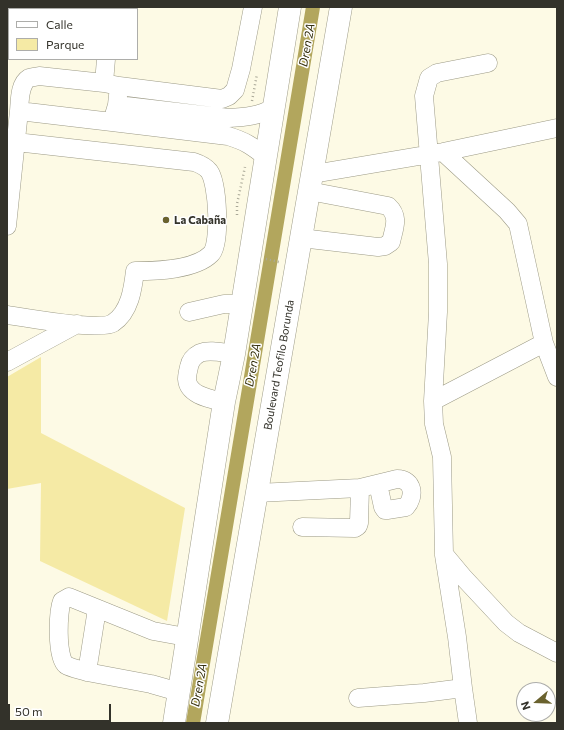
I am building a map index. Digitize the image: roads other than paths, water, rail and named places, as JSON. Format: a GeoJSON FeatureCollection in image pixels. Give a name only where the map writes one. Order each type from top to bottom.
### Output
{"type":"FeatureCollection","features":[{"type":"Feature","properties":{"kind":"main road"},"geometry":{"type":"LineString","coordinates":[[174,723],[186,637],[224,402],[234,354],[290,7]]}},
{"type":"Feature","properties":{"kind":"main road","name":"Boulevard Teofilo Borunda"},"geometry":{"type":"LineString","coordinates":[[217,723],[341,7]]}},
{"type":"Feature","properties":{"kind":"lane"},"geometry":{"type":"LineString","coordinates":[[7,226],[22,89],[24,83],[29,78],[39,76],[222,99],[229,96],[235,90],[241,69],[252,7]]}},
{"type":"Feature","properties":{"kind":"lane"},"geometry":{"type":"LineString","coordinates":[[106,60],[115,114]]}},
{"type":"Feature","properties":{"kind":"lane"},"geometry":{"type":"LineString","coordinates":[[468,723],[457,637],[444,554],[442,457],[434,424],[433,401],[438,312],[436,153],[424,96],[429,78],[437,73],[488,62]]}},
{"type":"Feature","properties":{"kind":"lane"},"geometry":{"type":"LineString","coordinates":[[19,112],[229,118],[253,116],[264,113],[273,108]]}},
{"type":"Feature","properties":{"kind":"lane"},"geometry":{"type":"LineString","coordinates":[[115,114],[228,136],[244,141],[266,157]]}},
{"type":"Feature","properties":{"kind":"lane"},"geometry":{"type":"LineString","coordinates":[[311,183],[436,153],[557,128]]}},
{"type":"Feature","properties":{"kind":"lane"},"geometry":{"type":"LineString","coordinates":[[7,315],[77,324],[104,326],[113,323],[120,317],[127,306],[133,290],[135,270],[158,271],[179,268],[198,262],[211,254],[218,238],[214,182],[210,172],[203,166],[194,162],[16,142]]}},
{"type":"Feature","properties":{"kind":"lane"},"geometry":{"type":"LineString","coordinates":[[436,153],[507,211],[518,224],[544,343],[557,377]]}},
{"type":"Feature","properties":{"kind":"lane"},"geometry":{"type":"LineString","coordinates":[[301,238],[385,246],[391,242],[396,220],[393,212],[388,206],[311,183]]}},
{"type":"Feature","properties":{"kind":"lane"},"geometry":{"type":"LineString","coordinates":[[189,312],[224,304],[242,304]]}},
{"type":"Feature","properties":{"kind":"lane"},"geometry":{"type":"LineString","coordinates":[[7,362],[77,324]]}},
{"type":"Feature","properties":{"kind":"lane"},"geometry":{"type":"LineString","coordinates":[[433,401],[544,343]]}},
{"type":"Feature","properties":{"kind":"lane"},"geometry":{"type":"LineString","coordinates":[[224,402],[206,397],[193,391],[187,380],[189,363],[200,353],[214,352],[234,354]]}},
{"type":"Feature","properties":{"kind":"lane"},"geometry":{"type":"LineString","coordinates":[[257,493],[360,488],[378,484]]}},
{"type":"Feature","properties":{"kind":"lane"},"geometry":{"type":"LineString","coordinates":[[302,527],[355,528],[358,526],[360,488]]}},
{"type":"Feature","properties":{"kind":"lane"},"geometry":{"type":"LineString","coordinates":[[444,554],[506,623],[519,633],[557,653]]}},
{"type":"Feature","properties":{"kind":"lane"},"geometry":{"type":"LineString","coordinates":[[179,692],[151,684],[87,672],[66,665],[63,661],[58,640],[60,606],[62,601],[69,598],[159,633],[186,637]]}},
{"type":"Feature","properties":{"kind":"lane"},"geometry":{"type":"LineString","coordinates":[[87,672],[97,609]]}},
{"type":"Feature","properties":{"kind":"lane"},"geometry":{"type":"LineString","coordinates":[[358,698],[424,693],[463,688]]}},
{"type":"Feature","properties":{"kind":"waterway","name":"Dren 2A"},"geometry":{"type":"LineString","coordinates":[[193,723],[313,7]]}},
{"type":"Feature","properties":{"kind":"place","name":"La Cabaña"},"geometry":{"type":"Point","coordinates":[166,220]}}]}
